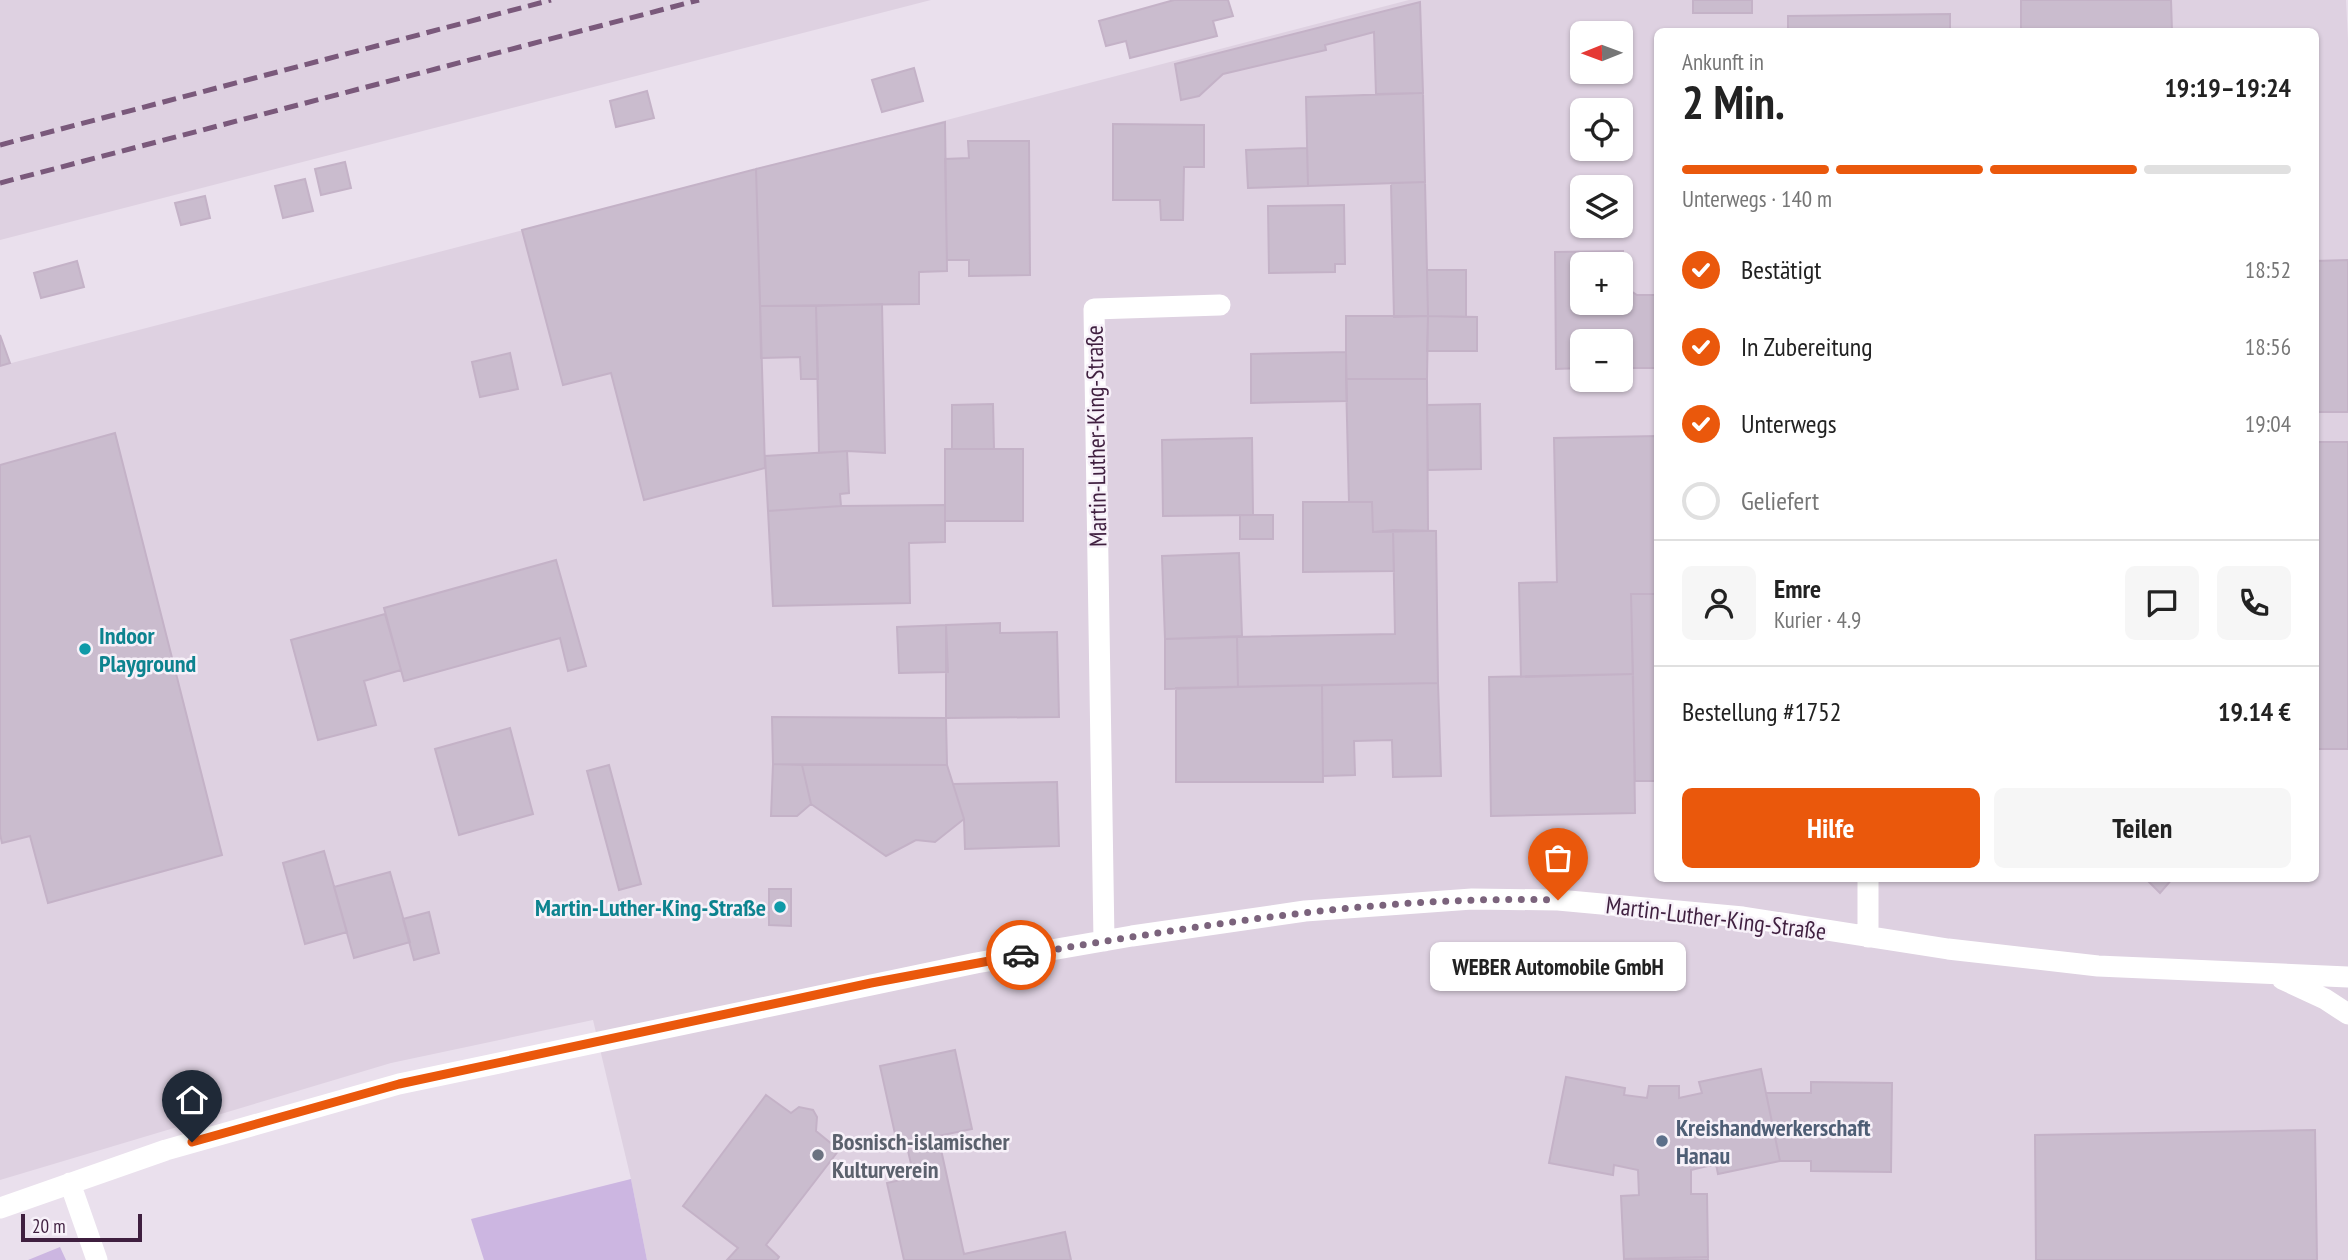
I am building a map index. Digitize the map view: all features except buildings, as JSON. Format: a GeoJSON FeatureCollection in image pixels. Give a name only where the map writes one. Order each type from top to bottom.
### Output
{"type":"FeatureCollection","features":[{"type":"Feature","properties":{"kind":"street","name":"Martin-Luther-King-Straße"},"geometry":{"type":"LineString","coordinates":[[1104,941],[1094,309],[1220,305]]}},
{"type":"Feature","properties":{"kind":"street"},"geometry":{"type":"LineString","coordinates":[[1868,882],[1868,937]]}},
{"type":"Feature","properties":{"kind":"street","name":"Martin-Luther-King-Straße"},"geometry":{"type":"LineString","coordinates":[[0,1208],[166,1150],[399,1084],[871,983],[1104,941],[1305,911],[1410,902],[1558,900],[1744,917],[1948,949],[2098,966],[2274,976],[2348,977]]}},
{"type":"Feature","properties":{"kind":"street","name":"Martin-Luther-King-Straße"},"geometry":{"type":"LineString","coordinates":[[2274,976],[2347,1012]]}},
{"type":"Feature","properties":{"kind":"street"},"geometry":{"type":"LineString","coordinates":[[70,1183],[97,1260]]}},
{"type":"Feature","properties":{"kind":"shaded area"},"geometry":{"type":"Polygon","coordinates":[[[0,0],[931,0],[0,240],[0,0]]]}},
{"type":"Feature","properties":{"kind":"shaded area"},"geometry":{"type":"Polygon","coordinates":[[[1409,0],[2346,0],[2348,1260],[647,1260],[631,1179],[593,1020],[391,1063],[0,1180],[0,366],[1409,0]]]}},
{"type":"Feature","properties":{"kind":"shaded area"},"geometry":{"type":"Polygon","coordinates":[[[631,1179],[647,1260],[484,1260],[471,1219],[631,1179]]]}},
{"type":"Feature","properties":{"kind":"shaded area"},"geometry":{"type":"Polygon","coordinates":[[[60,1247],[66,1260],[28,1260],[60,1247]]]}},
{"type":"Feature","properties":{"kind":"railway"},"geometry":{"type":"LineString","coordinates":[[0,145],[551,0]]}},
{"type":"Feature","properties":{"kind":"railway"},"geometry":{"type":"LineString","coordinates":[[0,183],[699,0]]}},
{"type":"Feature","properties":{"kind":"way so far"},"geometry":{"type":"LineString","coordinates":[[1021,955],[1305,911],[1472,899],[1558,900]]}},
{"type":"Feature","properties":{"kind":"place","name":"Indoor Playground"},"geometry":{"type":"Point","coordinates":[85,649]}},
{"type":"Feature","properties":{"kind":"place","name":"WEBER Automobile GmbH"},"geometry":{"type":"Point","coordinates":[1558,900]}},
{"type":"Feature","properties":{"kind":"place","name":"Martin-Luther-King-Straße"},"geometry":{"type":"Point","coordinates":[780,907]}},
{"type":"Feature","properties":{"kind":"place","name":"Kreishandwerkerschaft Hanau"},"geometry":{"type":"Point","coordinates":[1662,1141]}},
{"type":"Feature","properties":{"kind":"place","name":"Bosnisch-islamischer Kulturverein"},"geometry":{"type":"Point","coordinates":[818,1155]}},
{"type":"Feature","properties":{"kind":"route"},"geometry":{"type":"LineString","coordinates":[[192,1142],[399,1084],[871,983],[1021,955]]}}]}
